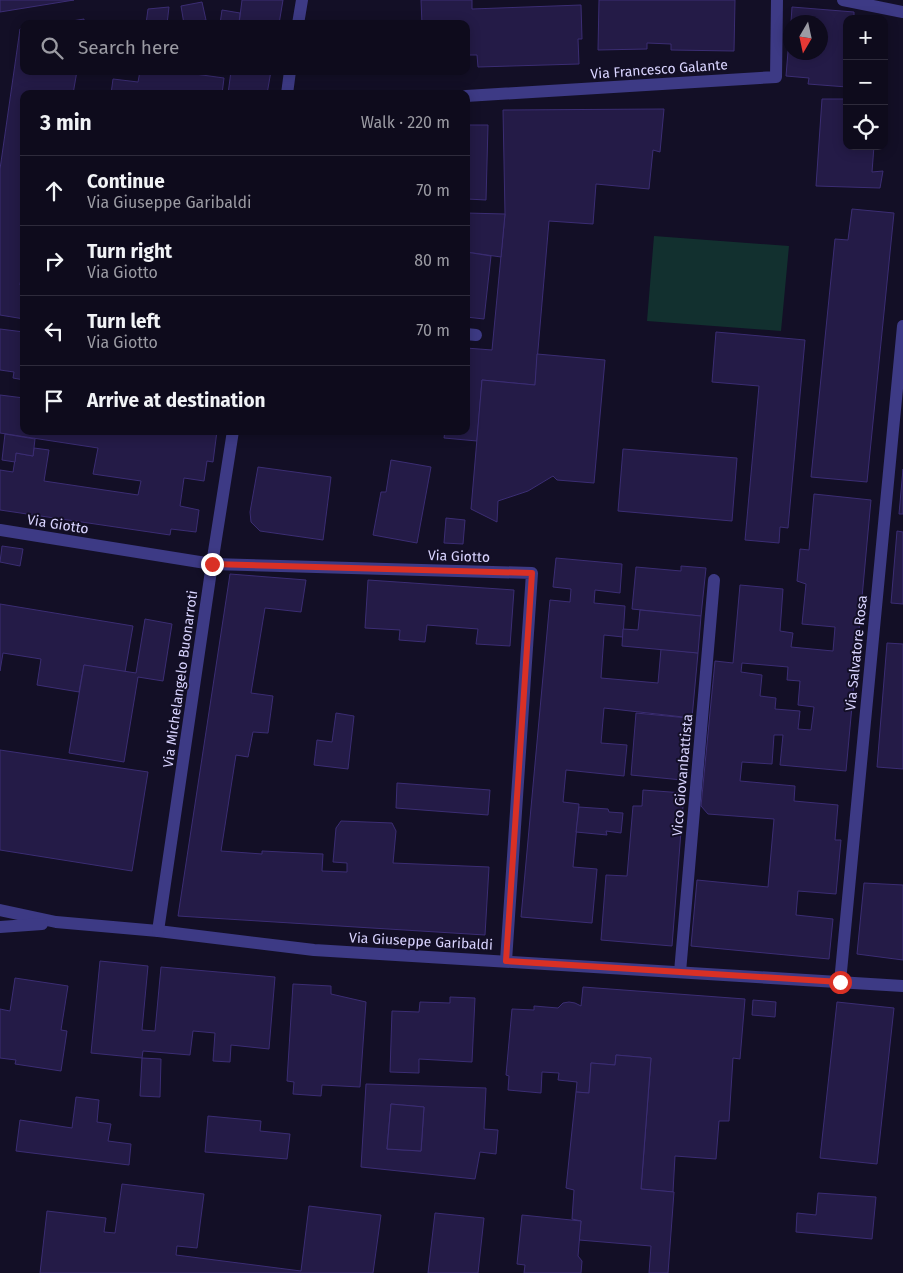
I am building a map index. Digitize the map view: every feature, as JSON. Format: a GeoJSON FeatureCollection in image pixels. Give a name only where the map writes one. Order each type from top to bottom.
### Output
{"type":"FeatureCollection","features":[{"type":"Feature","properties":{"kind":"street"},"geometry":{"type":"LineString","coordinates":[[299,20],[302,0]]}},
{"type":"Feature","properties":{"kind":"street","name":"Via Francesco Galante"},"geometry":{"type":"LineString","coordinates":[[470,96],[776,77],[777,0]]}},
{"type":"Feature","properties":{"kind":"street"},"geometry":{"type":"LineString","coordinates":[[843,0],[903,12]]}},
{"type":"Feature","properties":{"kind":"street"},"geometry":{"type":"LineString","coordinates":[[288,90],[289,75]]}},
{"type":"Feature","properties":{"kind":"street","name":"Via Salvatore Rosa"},"geometry":{"type":"LineString","coordinates":[[840,982],[903,326]]}},
{"type":"Feature","properties":{"kind":"street","name":"Via Michelangelo Buonarroti"},"geometry":{"type":"LineString","coordinates":[[158,931],[232,435]]}},
{"type":"Feature","properties":{"kind":"street","name":"Via Giotto"},"geometry":{"type":"LineString","coordinates":[[0,530],[212,564],[532,573],[506,961]]}},
{"type":"Feature","properties":{"kind":"street","name":"Vico Giovanbattista"},"geometry":{"type":"LineString","coordinates":[[680,972],[714,580]]}},
{"type":"Feature","properties":{"kind":"street","name":"Via Giuseppe Garibaldi"},"geometry":{"type":"LineString","coordinates":[[0,910],[56,922],[158,931],[314,950],[903,986]]}},
{"type":"Feature","properties":{"kind":"street"},"geometry":{"type":"LineString","coordinates":[[0,927],[56,922]]}},
{"type":"Feature","properties":{"kind":"green space"},"geometry":{"type":"Polygon","coordinates":[[[654,236],[789,246],[781,331],[647,321],[654,236]]]}},
{"type":"Feature","properties":{"kind":"building"},"geometry":{"type":"Polygon","coordinates":[[[0,0],[74,0],[0,12],[0,0]]]}},
{"type":"Feature","properties":{"kind":"building"},"geometry":{"type":"Polygon","coordinates":[[[242,0],[283,0],[280,20],[240,20],[242,0]]]}},
{"type":"Feature","properties":{"kind":"building"},"geometry":{"type":"Polygon","coordinates":[[[421,0],[472,0],[472,9],[581,5],[582,39],[578,39],[579,64],[478,67],[477,55],[470,55],[470,20],[422,20],[421,0]]]}},
{"type":"Feature","properties":{"kind":"building"},"geometry":{"type":"Polygon","coordinates":[[[599,0],[735,0],[734,51],[671,50],[671,44],[647,43],[647,49],[598,50],[599,0]]]}},
{"type":"Feature","properties":{"kind":"building"},"geometry":{"type":"Polygon","coordinates":[[[202,2],[206,20],[183,20],[181,6],[202,2]]]}},
{"type":"Feature","properties":{"kind":"building"},"geometry":{"type":"Polygon","coordinates":[[[169,7],[167,20],[147,20],[148,9],[169,7]]]}},
{"type":"Feature","properties":{"kind":"building"},"geometry":{"type":"Polygon","coordinates":[[[792,7],[854,12],[854,15],[843,15],[843,87],[808,84],[809,78],[786,76],[787,60],[828,60],[828,15],[791,15],[792,7]]]}},
{"type":"Feature","properties":{"kind":"building"},"geometry":{"type":"Polygon","coordinates":[[[222,10],[240,13],[239,20],[221,20],[222,10]]]}},
{"type":"Feature","properties":{"kind":"building"},"geometry":{"type":"Polygon","coordinates":[[[20,29],[20,75],[76,75],[74,90],[20,90],[20,318],[0,315],[0,169],[20,29]]]}},
{"type":"Feature","properties":{"kind":"building"},"geometry":{"type":"Polygon","coordinates":[[[139,75],[202,75],[224,78],[222,90],[112,90],[113,79],[138,82],[139,75]]]}},
{"type":"Feature","properties":{"kind":"building"},"geometry":{"type":"Polygon","coordinates":[[[230,75],[270,75],[268,90],[229,90],[230,75]]]}},
{"type":"Feature","properties":{"kind":"building"},"geometry":{"type":"Polygon","coordinates":[[[822,99],[843,99],[843,150],[874,150],[872,172],[883,171],[880,188],[816,186],[822,99]]]}},
{"type":"Feature","properties":{"kind":"building"},"geometry":{"type":"Polygon","coordinates":[[[664,109],[660,152],[653,150],[649,189],[596,184],[593,224],[549,221],[535,385],[482,380],[477,441],[444,438],[444,435],[470,435],[470,348],[492,350],[505,214],[503,110],[664,109]]]}},
{"type":"Feature","properties":{"kind":"building"},"geometry":{"type":"Polygon","coordinates":[[[470,125],[488,125],[486,200],[470,199],[470,125]]]}},
{"type":"Feature","properties":{"kind":"building"},"geometry":{"type":"Polygon","coordinates":[[[852,209],[894,213],[867,482],[811,477],[835,239],[848,240],[852,209]]]}},
{"type":"Feature","properties":{"kind":"building"},"geometry":{"type":"Polygon","coordinates":[[[470,213],[505,214],[501,257],[470,253],[470,213]]]}},
{"type":"Feature","properties":{"kind":"building"},"geometry":{"type":"Polygon","coordinates":[[[470,253],[491,256],[484,319],[470,317],[470,253]]]}},
{"type":"Feature","properties":{"kind":"building"},"geometry":{"type":"Polygon","coordinates":[[[0,329],[20,332],[20,379],[13,378],[14,372],[0,370],[0,329]]]}},
{"type":"Feature","properties":{"kind":"building"},"geometry":{"type":"Polygon","coordinates":[[[716,332],[805,340],[788,528],[780,527],[779,543],[745,540],[759,386],[712,382],[716,332]]]}},
{"type":"Feature","properties":{"kind":"building"},"geometry":{"type":"Polygon","coordinates":[[[537,354],[605,360],[594,483],[557,480],[553,476],[528,491],[498,501],[497,522],[471,509],[482,380],[535,385],[537,354]]]}},
{"type":"Feature","properties":{"kind":"building"},"geometry":{"type":"Polygon","coordinates":[[[0,395],[20,398],[20,435],[216,435],[213,462],[207,461],[204,481],[184,478],[180,506],[199,510],[196,532],[171,529],[170,535],[0,510],[0,470],[13,472],[16,453],[33,456],[34,448],[49,450],[44,481],[138,495],[141,481],[93,474],[98,448],[0,433],[0,395]]]}},
{"type":"Feature","properties":{"kind":"building"},"geometry":{"type":"Polygon","coordinates":[[[5,434],[35,439],[33,456],[16,453],[15,462],[2,460],[5,434]]]}},
{"type":"Feature","properties":{"kind":"building"},"geometry":{"type":"Polygon","coordinates":[[[623,449],[737,458],[732,521],[618,511],[623,449]]]}},
{"type":"Feature","properties":{"kind":"building"},"geometry":{"type":"Polygon","coordinates":[[[391,460],[431,467],[417,543],[373,535],[381,492],[386,492],[391,460]]]}},
{"type":"Feature","properties":{"kind":"building"},"geometry":{"type":"Polygon","coordinates":[[[258,467],[331,477],[323,540],[260,531],[251,522],[250,512],[258,467]]]}},
{"type":"Feature","properties":{"kind":"building"},"geometry":{"type":"Polygon","coordinates":[[[903,469],[903,514],[899,514],[903,469]]]}},
{"type":"Feature","properties":{"kind":"building"},"geometry":{"type":"Polygon","coordinates":[[[814,494],[871,500],[846,771],[780,765],[783,735],[774,735],[772,764],[742,762],[740,781],[795,786],[794,801],[838,805],[835,840],[841,840],[836,894],[798,891],[796,915],[833,919],[829,959],[691,946],[697,880],[768,887],[774,819],[708,814],[701,806],[715,661],[733,663],[740,585],[783,589],[780,631],[793,633],[791,647],[833,651],[835,627],[802,624],[806,584],[797,581],[800,549],[809,550],[814,494]],[[742,663],[741,672],[762,675],[760,696],[776,698],[775,709],[800,711],[798,729],[811,730],[814,707],[798,705],[800,681],[787,680],[788,667],[742,663]]]}},
{"type":"Feature","properties":{"kind":"building"},"geometry":{"type":"Polygon","coordinates":[[[446,518],[465,520],[463,544],[444,543],[446,518]]]}},
{"type":"Feature","properties":{"kind":"building"},"geometry":{"type":"Polygon","coordinates":[[[897,531],[903,532],[903,604],[891,603],[897,531]]]}},
{"type":"Feature","properties":{"kind":"building"},"geometry":{"type":"Polygon","coordinates":[[[2,546],[23,549],[20,566],[0,562],[2,546]]]}},
{"type":"Feature","properties":{"kind":"building"},"geometry":{"type":"Polygon","coordinates":[[[556,558],[622,564],[620,593],[595,590],[594,603],[625,606],[623,637],[604,635],[601,678],[658,683],[661,649],[698,653],[692,718],[604,708],[601,743],[627,745],[624,776],[566,770],[563,802],[579,804],[573,867],[597,869],[592,923],[521,917],[550,600],[570,602],[571,589],[553,587],[556,558]]]}},
{"type":"Feature","properties":{"kind":"building"},"geometry":{"type":"Polygon","coordinates":[[[681,566],[706,568],[701,616],[632,609],[636,567],[681,571],[681,566]]]}},
{"type":"Feature","properties":{"kind":"building"},"geometry":{"type":"Polygon","coordinates":[[[230,574],[306,580],[301,612],[265,608],[251,693],[273,696],[268,733],[253,732],[248,757],[236,755],[221,851],[262,854],[262,851],[323,854],[322,871],[347,872],[347,863],[333,862],[336,828],[341,821],[392,823],[396,831],[393,863],[489,867],[485,935],[178,916],[230,574]]]}},
{"type":"Feature","properties":{"kind":"building"},"geometry":{"type":"Polygon","coordinates":[[[368,580],[514,590],[510,646],[476,644],[478,629],[427,625],[425,642],[399,640],[400,630],[365,628],[368,580]]]}},
{"type":"Feature","properties":{"kind":"building"},"geometry":{"type":"Polygon","coordinates":[[[0,604],[133,626],[125,672],[84,665],[79,692],[37,685],[41,659],[3,653],[0,671],[0,604]]]}},
{"type":"Feature","properties":{"kind":"building"},"geometry":{"type":"Polygon","coordinates":[[[640,610],[701,616],[698,653],[622,646],[623,629],[638,630],[640,610]]]}},
{"type":"Feature","properties":{"kind":"building"},"geometry":{"type":"Polygon","coordinates":[[[145,619],[172,624],[163,681],[138,677],[124,762],[69,753],[84,665],[136,673],[145,619]]]}},
{"type":"Feature","properties":{"kind":"building"},"geometry":{"type":"Polygon","coordinates":[[[887,643],[903,644],[903,769],[877,767],[887,643]]]}},
{"type":"Feature","properties":{"kind":"building"},"geometry":{"type":"Polygon","coordinates":[[[336,713],[354,716],[348,769],[314,765],[317,740],[332,742],[336,713]]]}},
{"type":"Feature","properties":{"kind":"building"},"geometry":{"type":"Polygon","coordinates":[[[636,713],[688,718],[682,780],[631,775],[636,713]]]}},
{"type":"Feature","properties":{"kind":"building"},"geometry":{"type":"Polygon","coordinates":[[[0,750],[148,772],[132,871],[0,850],[0,750]]]}},
{"type":"Feature","properties":{"kind":"building"},"geometry":{"type":"Polygon","coordinates":[[[397,783],[490,790],[488,815],[396,808],[397,783]]]}},
{"type":"Feature","properties":{"kind":"building"},"geometry":{"type":"Polygon","coordinates":[[[643,790],[684,793],[672,946],[601,940],[606,875],[627,876],[633,806],[642,806],[643,790]]]}},
{"type":"Feature","properties":{"kind":"building"},"geometry":{"type":"Polygon","coordinates":[[[579,807],[608,809],[609,812],[623,813],[621,833],[606,831],[607,835],[576,832],[579,807]]]}},
{"type":"Feature","properties":{"kind":"building"},"geometry":{"type":"Polygon","coordinates":[[[864,883],[903,885],[903,960],[857,954],[864,883]]]}},
{"type":"Feature","properties":{"kind":"building"},"geometry":{"type":"Polygon","coordinates":[[[100,961],[148,966],[142,1030],[155,1031],[161,967],[275,977],[269,1049],[231,1045],[230,1062],[213,1061],[215,1033],[193,1031],[190,1055],[143,1051],[142,1058],[91,1053],[100,961]]]}},
{"type":"Feature","properties":{"kind":"building"},"geometry":{"type":"Polygon","coordinates":[[[15,978],[68,986],[61,1030],[67,1031],[61,1071],[15,1064],[16,1060],[0,1058],[0,1009],[10,1011],[15,978]]]}},
{"type":"Feature","properties":{"kind":"building"},"geometry":{"type":"Polygon","coordinates":[[[293,984],[331,986],[331,994],[366,1002],[360,1087],[322,1085],[321,1096],[293,1094],[294,1082],[287,1081],[293,984]]]}},
{"type":"Feature","properties":{"kind":"building"},"geometry":{"type":"Polygon","coordinates":[[[583,987],[745,999],[740,1059],[733,1058],[729,1121],[719,1121],[716,1159],[675,1156],[673,1192],[641,1189],[651,1058],[616,1055],[615,1065],[591,1063],[589,1093],[576,1092],[577,1082],[558,1080],[559,1073],[542,1072],[541,1093],[508,1090],[509,1076],[506,1075],[512,1009],[534,1010],[534,1006],[558,1008],[563,1003],[569,1002],[581,1006],[583,987]]]}},
{"type":"Feature","properties":{"kind":"building"},"geometry":{"type":"Polygon","coordinates":[[[450,997],[475,998],[472,1062],[419,1059],[419,1073],[390,1072],[392,1011],[419,1012],[420,1002],[450,1003],[450,997]]]}},
{"type":"Feature","properties":{"kind":"building"},"geometry":{"type":"Polygon","coordinates":[[[753,1000],[776,1002],[775,1017],[752,1015],[753,1000]]]}},
{"type":"Feature","properties":{"kind":"building"},"geometry":{"type":"Polygon","coordinates":[[[837,1002],[894,1008],[877,1164],[820,1158],[837,1002]]]}},
{"type":"Feature","properties":{"kind":"building"},"geometry":{"type":"Polygon","coordinates":[[[616,1055],[651,1058],[641,1189],[674,1192],[668,1273],[649,1273],[651,1246],[579,1240],[581,1221],[572,1219],[574,1190],[566,1188],[576,1092],[589,1093],[591,1063],[615,1065],[616,1055]]]}},
{"type":"Feature","properties":{"kind":"building"},"geometry":{"type":"Polygon","coordinates":[[[142,1058],[161,1059],[160,1097],[140,1096],[142,1058]]]}},
{"type":"Feature","properties":{"kind":"building"},"geometry":{"type":"Polygon","coordinates":[[[366,1084],[486,1088],[484,1129],[498,1130],[496,1154],[480,1152],[475,1179],[361,1167],[366,1084]],[[391,1104],[387,1149],[421,1151],[424,1107],[391,1104]]]}},
{"type":"Feature","properties":{"kind":"building"},"geometry":{"type":"Polygon","coordinates":[[[76,1097],[99,1100],[97,1122],[111,1124],[108,1141],[131,1144],[129,1165],[16,1151],[20,1120],[72,1128],[76,1097]]]}},
{"type":"Feature","properties":{"kind":"building"},"geometry":{"type":"Polygon","coordinates":[[[391,1104],[424,1107],[421,1151],[387,1149],[391,1104]]]}},
{"type":"Feature","properties":{"kind":"building"},"geometry":{"type":"Polygon","coordinates":[[[208,1116],[261,1121],[260,1131],[290,1134],[287,1159],[205,1152],[208,1116]]]}},
{"type":"Feature","properties":{"kind":"building"},"geometry":{"type":"Polygon","coordinates":[[[122,1184],[204,1194],[197,1248],[177,1246],[176,1255],[301,1271],[309,1206],[381,1215],[373,1273],[40,1273],[47,1211],[106,1218],[104,1232],[115,1233],[122,1184]]]}},
{"type":"Feature","properties":{"kind":"building"},"geometry":{"type":"Polygon","coordinates":[[[818,1193],[876,1197],[872,1239],[796,1232],[797,1213],[816,1215],[818,1193]]]}},
{"type":"Feature","properties":{"kind":"building"},"geometry":{"type":"Polygon","coordinates":[[[435,1213],[484,1218],[478,1273],[428,1273],[435,1213]]]}},
{"type":"Feature","properties":{"kind":"building"},"geometry":{"type":"Polygon","coordinates":[[[522,1215],[581,1221],[578,1256],[582,1261],[581,1273],[524,1273],[525,1265],[517,1264],[522,1215]]]}},
{"type":"Feature","properties":{"kind":"route"},"geometry":{"type":"LineString","coordinates":[[212,564],[532,573],[506,961],[840,982]]}}]}
